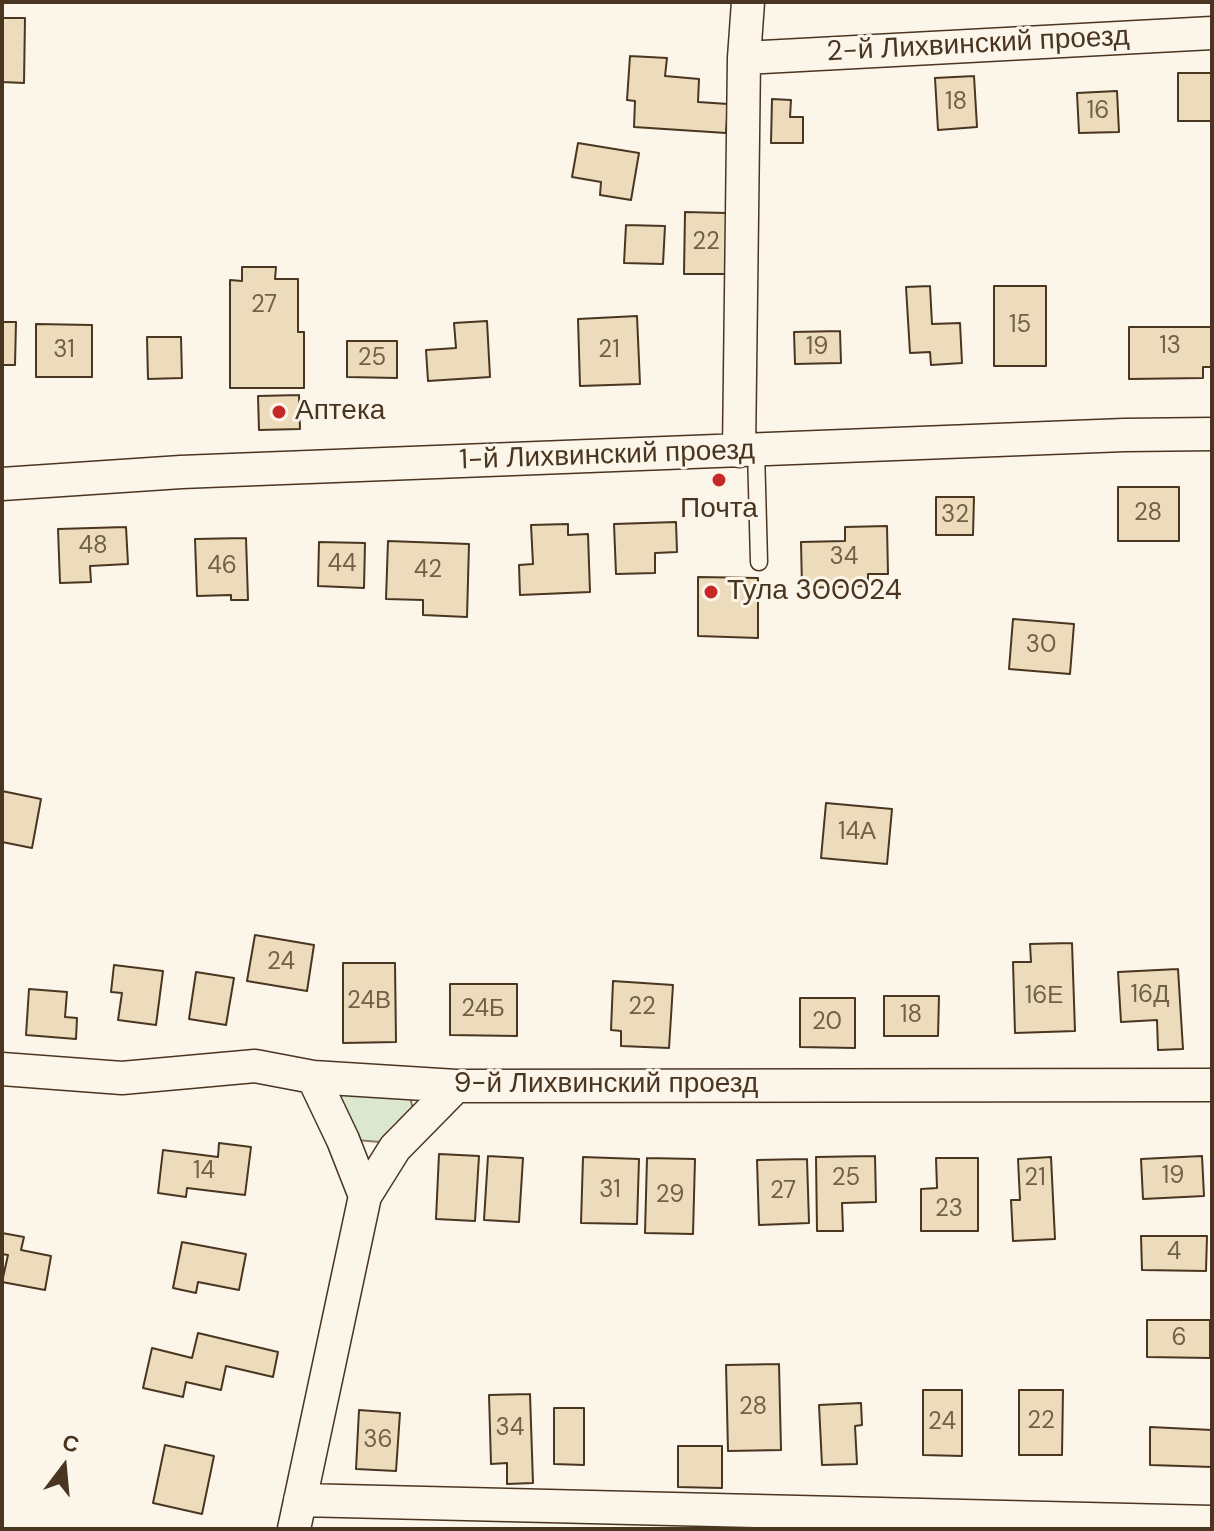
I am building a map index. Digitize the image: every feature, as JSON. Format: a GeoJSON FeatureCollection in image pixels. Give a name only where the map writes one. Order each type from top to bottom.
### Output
{"type":"FeatureCollection","features":[{"type":"Feature","properties":{"kind":"street"},"geometry":{"type":"LineString","coordinates":[[748,2],[744,58],[748,450]]}},
{"type":"Feature","properties":{"kind":"street","name":"2-й Лихвинский проезд"},"geometry":{"type":"LineString","coordinates":[[744,58],[1212,33]]}},
{"type":"Feature","properties":{"kind":"street","name":"1-й Лихвинский проезд"},"geometry":{"type":"LineString","coordinates":[[2,484],[181,472],[1212,434]]}},
{"type":"Feature","properties":{"kind":"street","name":"9-й Лихвинский проезд"},"geometry":{"type":"LineString","coordinates":[[2,1069],[122,1078],[241,1065],[313,1077],[456,1086],[1212,1085]]}},
{"type":"Feature","properties":{"kind":"street"},"geometry":{"type":"LineString","coordinates":[[313,1077],[365,1196]]}},
{"type":"Feature","properties":{"kind":"street"},"geometry":{"type":"LineString","coordinates":[[456,1086],[395,1148],[365,1196],[297,1515],[1212,1522]]}},
{"type":"Feature","properties":{"kind":"lane"},"geometry":{"type":"LineString","coordinates":[[748,450],[759,562]]}},
{"type":"Feature","properties":{"kind":"green space"},"geometry":{"type":"Polygon","coordinates":[[[337,1094],[410,1098],[413,1108],[380,1142],[356,1140],[337,1094]]]}},
{"type":"Feature","properties":{"kind":"building"},"geometry":{"type":"Polygon","coordinates":[[[2,18],[25,18],[24,83],[2,82],[2,18]]]}},
{"type":"Feature","properties":{"kind":"building"},"geometry":{"type":"Polygon","coordinates":[[[630,56],[667,58],[665,76],[699,79],[698,102],[728,104],[726,133],[634,127],[635,101],[627,100],[630,56]]]}},
{"type":"Feature","properties":{"kind":"building"},"geometry":{"type":"Polygon","coordinates":[[[1178,73],[1212,73],[1212,121],[1178,121],[1178,73]]]}},
{"type":"Feature","properties":{"kind":"building"},"geometry":{"type":"Polygon","coordinates":[[[974,76],[977,127],[938,130],[935,78],[974,76]]]}},
{"type":"Feature","properties":{"kind":"building"},"geometry":{"type":"Polygon","coordinates":[[[1117,91],[1119,132],[1079,133],[1077,93],[1117,91]]]}},
{"type":"Feature","properties":{"kind":"building"},"geometry":{"type":"Polygon","coordinates":[[[772,99],[791,100],[790,117],[803,117],[803,143],[771,143],[772,99]]]}},
{"type":"Feature","properties":{"kind":"building"},"geometry":{"type":"Polygon","coordinates":[[[578,143],[639,153],[631,200],[600,195],[601,182],[572,177],[578,143]]]}},
{"type":"Feature","properties":{"kind":"building"},"geometry":{"type":"Polygon","coordinates":[[[685,212],[727,213],[727,274],[684,274],[685,212]]]}},
{"type":"Feature","properties":{"kind":"building"},"geometry":{"type":"Polygon","coordinates":[[[626,225],[665,226],[663,264],[624,263],[626,225]]]}},
{"type":"Feature","properties":{"kind":"building"},"geometry":{"type":"Polygon","coordinates":[[[242,267],[276,267],[275,279],[298,279],[298,332],[304,332],[304,388],[230,388],[230,280],[242,281],[242,267]]]}},
{"type":"Feature","properties":{"kind":"building"},"geometry":{"type":"Polygon","coordinates":[[[930,286],[932,324],[960,323],[962,363],[931,365],[930,352],[910,353],[906,287],[930,286]]]}},
{"type":"Feature","properties":{"kind":"building"},"geometry":{"type":"Polygon","coordinates":[[[994,286],[1046,286],[1046,366],[994,366],[994,286]]]}},
{"type":"Feature","properties":{"kind":"building"},"geometry":{"type":"Polygon","coordinates":[[[637,316],[640,384],[580,386],[578,319],[637,316]]]}},
{"type":"Feature","properties":{"kind":"building"},"geometry":{"type":"Polygon","coordinates":[[[487,321],[490,377],[428,381],[426,350],[456,348],[454,323],[487,321]]]}},
{"type":"Feature","properties":{"kind":"building"},"geometry":{"type":"Polygon","coordinates":[[[2,322],[16,322],[15,365],[2,365],[2,322]]]}},
{"type":"Feature","properties":{"kind":"building"},"geometry":{"type":"Polygon","coordinates":[[[36,324],[92,325],[92,377],[36,377],[36,324]]]}},
{"type":"Feature","properties":{"kind":"building"},"geometry":{"type":"Polygon","coordinates":[[[1129,327],[1212,327],[1212,367],[1203,367],[1203,378],[1129,379],[1129,327]]]}},
{"type":"Feature","properties":{"kind":"building"},"geometry":{"type":"Polygon","coordinates":[[[840,331],[841,363],[795,364],[794,332],[840,331]]]}},
{"type":"Feature","properties":{"kind":"building"},"geometry":{"type":"Polygon","coordinates":[[[147,337],[181,337],[182,378],[148,379],[147,337]]]}},
{"type":"Feature","properties":{"kind":"building"},"geometry":{"type":"Polygon","coordinates":[[[347,341],[397,341],[397,378],[347,377],[347,341]]]}},
{"type":"Feature","properties":{"kind":"building","name":"Аптека"},"geometry":{"type":"Polygon","coordinates":[[[299,395],[300,429],[259,430],[258,396],[299,395]]]}},
{"type":"Feature","properties":{"kind":"building"},"geometry":{"type":"Polygon","coordinates":[[[1118,487],[1179,487],[1179,541],[1118,541],[1118,487]]]}},
{"type":"Feature","properties":{"kind":"building"},"geometry":{"type":"Polygon","coordinates":[[[936,497],[974,497],[973,535],[936,535],[936,497]]]}},
{"type":"Feature","properties":{"kind":"building"},"geometry":{"type":"Polygon","coordinates":[[[676,522],[677,552],[655,553],[655,573],[616,574],[614,524],[676,522]]]}},
{"type":"Feature","properties":{"kind":"building"},"geometry":{"type":"Polygon","coordinates":[[[568,524],[568,535],[588,534],[590,592],[520,595],[519,565],[533,564],[531,525],[568,524]]]}},
{"type":"Feature","properties":{"kind":"building"},"geometry":{"type":"Polygon","coordinates":[[[887,526],[888,574],[868,574],[868,586],[802,588],[801,542],[845,541],[845,527],[887,526]]]}},
{"type":"Feature","properties":{"kind":"building"},"geometry":{"type":"Polygon","coordinates":[[[126,527],[128,564],[90,566],[91,582],[60,583],[58,529],[126,527]]]}},
{"type":"Feature","properties":{"kind":"building"},"geometry":{"type":"Polygon","coordinates":[[[246,538],[248,600],[231,600],[231,595],[197,596],[195,539],[246,538]]]}},
{"type":"Feature","properties":{"kind":"building"},"geometry":{"type":"Polygon","coordinates":[[[388,541],[469,544],[467,617],[423,615],[423,600],[386,599],[388,541]]]}},
{"type":"Feature","properties":{"kind":"building"},"geometry":{"type":"Polygon","coordinates":[[[319,542],[365,543],[364,588],[318,586],[319,542]]]}},
{"type":"Feature","properties":{"kind":"building"},"geometry":{"type":"Polygon","coordinates":[[[698,577],[758,578],[758,638],[698,636],[698,577]]]}},
{"type":"Feature","properties":{"kind":"building"},"geometry":{"type":"Polygon","coordinates":[[[1013,619],[1074,624],[1070,674],[1009,669],[1013,619]]]}},
{"type":"Feature","properties":{"kind":"building"},"geometry":{"type":"Polygon","coordinates":[[[2,791],[41,799],[32,848],[2,842],[2,791]]]}},
{"type":"Feature","properties":{"kind":"building"},"geometry":{"type":"Polygon","coordinates":[[[826,803],[892,809],[887,864],[821,858],[826,803]]]}},
{"type":"Feature","properties":{"kind":"building"},"geometry":{"type":"Polygon","coordinates":[[[255,935],[314,945],[307,991],[247,981],[255,935]]]}},
{"type":"Feature","properties":{"kind":"building"},"geometry":{"type":"Polygon","coordinates":[[[1072,943],[1075,1031],[1015,1033],[1013,962],[1031,962],[1030,944],[1072,943]]]}},
{"type":"Feature","properties":{"kind":"building"},"geometry":{"type":"Polygon","coordinates":[[[343,963],[395,963],[396,1042],[343,1043],[343,963]]]}},
{"type":"Feature","properties":{"kind":"building"},"geometry":{"type":"Polygon","coordinates":[[[114,965],[163,971],[156,1025],[118,1020],[122,993],[111,992],[114,965]]]}},
{"type":"Feature","properties":{"kind":"building"},"geometry":{"type":"Polygon","coordinates":[[[1178,969],[1183,1049],[1158,1050],[1157,1020],[1121,1022],[1118,972],[1178,969]]]}},
{"type":"Feature","properties":{"kind":"building"},"geometry":{"type":"Polygon","coordinates":[[[196,972],[234,978],[226,1025],[189,1019],[196,972]]]}},
{"type":"Feature","properties":{"kind":"building"},"geometry":{"type":"Polygon","coordinates":[[[613,981],[673,985],[669,1048],[621,1046],[621,1031],[611,1030],[613,981]]]}},
{"type":"Feature","properties":{"kind":"building"},"geometry":{"type":"Polygon","coordinates":[[[450,984],[517,984],[517,1036],[450,1035],[450,984]]]}},
{"type":"Feature","properties":{"kind":"building"},"geometry":{"type":"Polygon","coordinates":[[[29,989],[67,992],[65,1017],[77,1018],[76,1039],[26,1035],[29,989]]]}},
{"type":"Feature","properties":{"kind":"building"},"geometry":{"type":"Polygon","coordinates":[[[884,996],[939,996],[938,1036],[884,1036],[884,996]]]}},
{"type":"Feature","properties":{"kind":"building"},"geometry":{"type":"Polygon","coordinates":[[[800,998],[855,998],[855,1048],[800,1047],[800,998]]]}},
{"type":"Feature","properties":{"kind":"building"},"geometry":{"type":"Polygon","coordinates":[[[219,1143],[251,1147],[245,1195],[187,1188],[186,1197],[158,1193],[163,1150],[218,1157],[219,1143]]]}},
{"type":"Feature","properties":{"kind":"building"},"geometry":{"type":"Polygon","coordinates":[[[439,1154],[479,1156],[475,1221],[436,1219],[439,1154]]]}},
{"type":"Feature","properties":{"kind":"building"},"geometry":{"type":"Polygon","coordinates":[[[488,1156],[523,1158],[519,1222],[484,1220],[488,1156]]]}},
{"type":"Feature","properties":{"kind":"building"},"geometry":{"type":"Polygon","coordinates":[[[875,1156],[876,1202],[842,1203],[843,1231],[817,1231],[816,1157],[875,1156]]]}},
{"type":"Feature","properties":{"kind":"building"},"geometry":{"type":"Polygon","coordinates":[[[1202,1156],[1204,1196],[1143,1199],[1141,1159],[1202,1156]]]}},
{"type":"Feature","properties":{"kind":"building"},"geometry":{"type":"Polygon","coordinates":[[[583,1157],[639,1159],[637,1224],[581,1223],[583,1157]]]}},
{"type":"Feature","properties":{"kind":"building"},"geometry":{"type":"Polygon","coordinates":[[[1051,1157],[1055,1239],[1013,1241],[1011,1200],[1020,1200],[1018,1159],[1051,1157]]]}},
{"type":"Feature","properties":{"kind":"building"},"geometry":{"type":"Polygon","coordinates":[[[647,1158],[695,1159],[693,1234],[645,1233],[647,1158]]]}},
{"type":"Feature","properties":{"kind":"building"},"geometry":{"type":"Polygon","coordinates":[[[936,1158],[978,1158],[978,1231],[921,1231],[921,1189],[937,1188],[936,1158]]]}},
{"type":"Feature","properties":{"kind":"building"},"geometry":{"type":"Polygon","coordinates":[[[807,1159],[809,1223],[759,1225],[757,1160],[807,1159]]]}},
{"type":"Feature","properties":{"kind":"building"},"geometry":{"type":"Polygon","coordinates":[[[2,1233],[24,1237],[21,1250],[51,1256],[45,1290],[2,1282],[8,1255],[2,1254],[2,1233]]]}},
{"type":"Feature","properties":{"kind":"building"},"geometry":{"type":"Polygon","coordinates":[[[1141,1236],[1207,1236],[1206,1271],[1142,1270],[1141,1236]]]}},
{"type":"Feature","properties":{"kind":"building"},"geometry":{"type":"Polygon","coordinates":[[[182,1242],[246,1254],[239,1290],[198,1282],[196,1293],[173,1288],[182,1242]]]}},
{"type":"Feature","properties":{"kind":"building"},"geometry":{"type":"Polygon","coordinates":[[[1147,1320],[1210,1320],[1210,1358],[1147,1357],[1147,1320]]]}},
{"type":"Feature","properties":{"kind":"building"},"geometry":{"type":"Polygon","coordinates":[[[198,1333],[278,1352],[273,1377],[226,1366],[221,1390],[186,1382],[183,1397],[143,1388],[152,1348],[192,1358],[198,1333]]]}},
{"type":"Feature","properties":{"kind":"building"},"geometry":{"type":"Polygon","coordinates":[[[779,1364],[781,1450],[728,1451],[726,1365],[779,1364]]]}},
{"type":"Feature","properties":{"kind":"building"},"geometry":{"type":"Polygon","coordinates":[[[923,1390],[962,1390],[962,1456],[923,1455],[923,1390]]]}},
{"type":"Feature","properties":{"kind":"building"},"geometry":{"type":"Polygon","coordinates":[[[1019,1390],[1063,1390],[1062,1455],[1019,1455],[1019,1390]]]}},
{"type":"Feature","properties":{"kind":"building"},"geometry":{"type":"Polygon","coordinates":[[[530,1394],[533,1483],[507,1484],[507,1463],[491,1464],[489,1395],[530,1394]]]}},
{"type":"Feature","properties":{"kind":"building"},"geometry":{"type":"Polygon","coordinates":[[[861,1403],[862,1425],[855,1426],[857,1464],[822,1465],[819,1405],[861,1403]]]}},
{"type":"Feature","properties":{"kind":"building"},"geometry":{"type":"Polygon","coordinates":[[[554,1408],[584,1408],[584,1465],[554,1464],[554,1408]]]}},
{"type":"Feature","properties":{"kind":"building"},"geometry":{"type":"Polygon","coordinates":[[[359,1410],[400,1413],[396,1471],[356,1469],[359,1410]]]}},
{"type":"Feature","properties":{"kind":"building"},"geometry":{"type":"Polygon","coordinates":[[[1150,1427],[1212,1430],[1212,1467],[1150,1465],[1150,1427]]]}},
{"type":"Feature","properties":{"kind":"building"},"geometry":{"type":"Polygon","coordinates":[[[165,1445],[214,1456],[202,1514],[153,1503],[165,1445]]]}},
{"type":"Feature","properties":{"kind":"building"},"geometry":{"type":"Polygon","coordinates":[[[678,1446],[722,1446],[722,1488],[678,1487],[678,1446]]]}},
{"type":"Feature","properties":{"kind":"place","name":"Аптека"},"geometry":{"type":"Point","coordinates":[279,412]}},
{"type":"Feature","properties":{"kind":"place","name":"Почта"},"geometry":{"type":"Point","coordinates":[719,480]}},
{"type":"Feature","properties":{"kind":"place","name":"Тула 300024"},"geometry":{"type":"Point","coordinates":[711,592]}}]}
